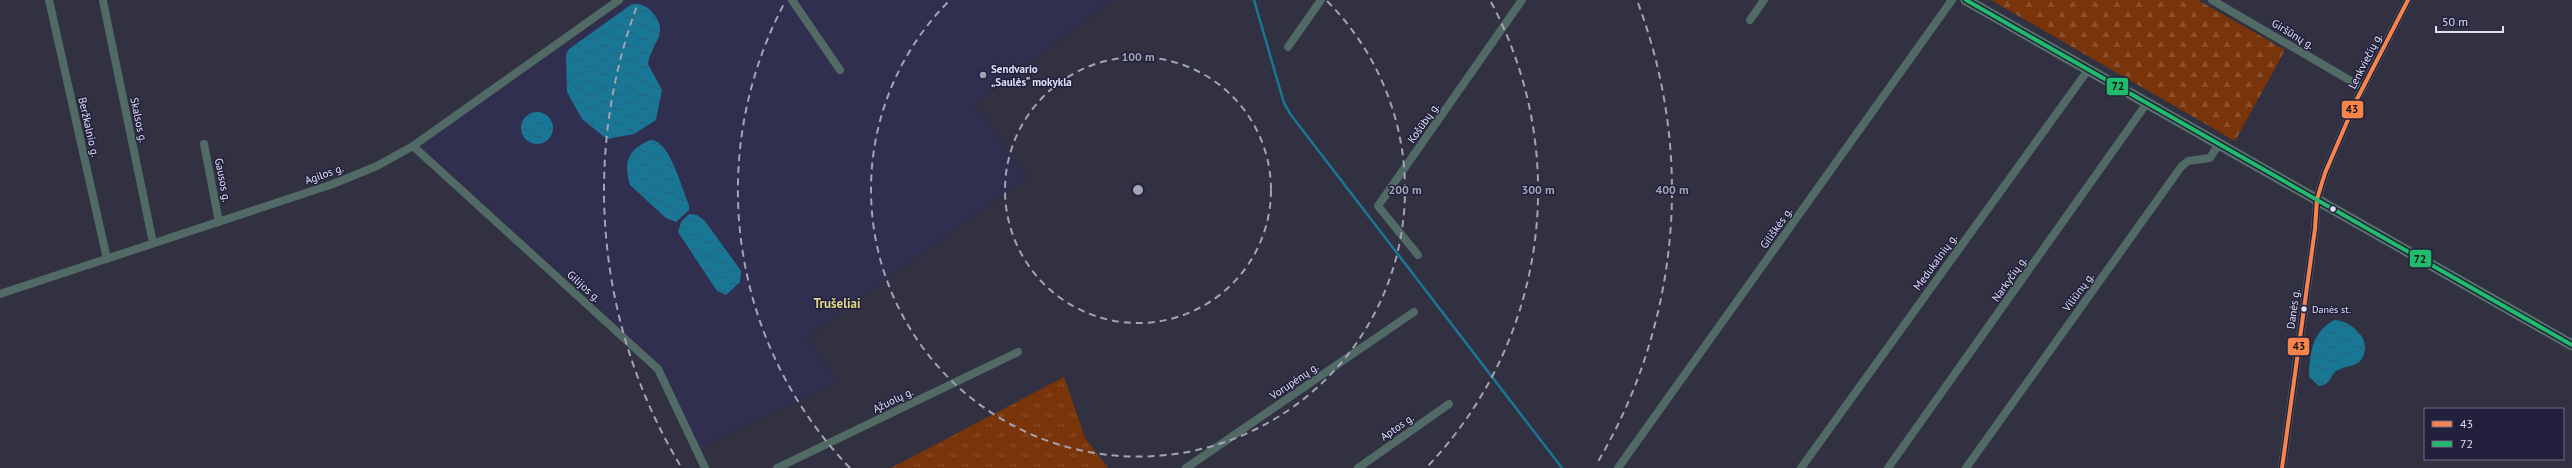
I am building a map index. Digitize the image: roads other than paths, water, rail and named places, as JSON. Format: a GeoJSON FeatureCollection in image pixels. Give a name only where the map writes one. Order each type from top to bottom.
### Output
{"type":"FeatureCollection","features":[{"type":"Feature","properties":{"kind":"main road"},"geometry":{"type":"LineString","coordinates":[[1966,0],[2218,145],[2572,345]]}},
{"type":"Feature","properties":{"kind":"street","name":"Beržkalnio g."},"geometry":{"type":"LineString","coordinates":[[49,0],[107,259]]}},
{"type":"Feature","properties":{"kind":"street","name":"Agilos g."},"geometry":{"type":"LineString","coordinates":[[0,294],[333,184],[377,166],[413,146],[619,0]]}},
{"type":"Feature","properties":{"kind":"street"},"geometry":{"type":"LineString","coordinates":[[792,0],[840,70]]}},
{"type":"Feature","properties":{"kind":"street"},"geometry":{"type":"LineString","coordinates":[[1288,47],[1321,0]]}},
{"type":"Feature","properties":{"kind":"street","name":"Košūbų g."},"geometry":{"type":"LineString","coordinates":[[1418,256],[1378,206],[1522,0]]}},
{"type":"Feature","properties":{"kind":"street"},"geometry":{"type":"LineString","coordinates":[[1750,20],[1764,0]]}},
{"type":"Feature","properties":{"kind":"street","name":"Giliškės g."},"geometry":{"type":"LineString","coordinates":[[1618,468],[1952,0]]}},
{"type":"Feature","properties":{"kind":"street","name":"Giršūnų g."},"geometry":{"type":"LineString","coordinates":[[2212,0],[2363,88]]}},
{"type":"Feature","properties":{"kind":"street","name":"Lenkviečių g."},"geometry":{"type":"LineString","coordinates":[[2317,200],[2325,173],[2363,88],[2408,0]]}},
{"type":"Feature","properties":{"kind":"street","name":"Skalsos g."},"geometry":{"type":"LineString","coordinates":[[104,1],[153,244]]}},
{"type":"Feature","properties":{"kind":"street","name":"Medukalnių g."},"geometry":{"type":"LineString","coordinates":[[1801,468],[2088,70]]}},
{"type":"Feature","properties":{"kind":"street","name":"Narkyčių g."},"geometry":{"type":"LineString","coordinates":[[1888,468],[2147,103]]}},
{"type":"Feature","properties":{"kind":"street","name":"Gausos g."},"geometry":{"type":"LineString","coordinates":[[204,144],[220,222]]}},
{"type":"Feature","properties":{"kind":"street","name":"Viliūnų g."},"geometry":{"type":"LineString","coordinates":[[1966,468],[2181,167],[2188,161],[2210,158],[2218,145]]}},
{"type":"Feature","properties":{"kind":"street","name":"Gilijos g."},"geometry":{"type":"LineString","coordinates":[[413,146],[658,369],[705,468]]}},
{"type":"Feature","properties":{"kind":"street","name":"Danės g."},"geometry":{"type":"LineString","coordinates":[[2282,468],[2314,237],[2317,200]]}},
{"type":"Feature","properties":{"kind":"street","name":"Vorupėnų g."},"geometry":{"type":"LineString","coordinates":[[1186,468],[1414,312]]}},
{"type":"Feature","properties":{"kind":"street","name":"Ąžuolų g."},"geometry":{"type":"LineString","coordinates":[[778,468],[1018,352]]}},
{"type":"Feature","properties":{"kind":"street","name":"Aptos g."},"geometry":{"type":"LineString","coordinates":[[1358,468],[1449,404]]}},
{"type":"Feature","properties":{"kind":"water"},"geometry":{"type":"Polygon","coordinates":[[[632,4],[648,8],[657,19],[660,26],[660,32],[648,64],[662,90],[656,120],[634,134],[607,139],[582,119],[567,92],[566,54],[569,49],[632,4]]]}},
{"type":"Feature","properties":{"kind":"water"},"geometry":{"type":"Polygon","coordinates":[[[534,112],[540,112],[550,119],[553,128],[552,134],[546,141],[540,144],[534,144],[524,137],[521,131],[521,125],[528,115],[534,112]]]}},
{"type":"Feature","properties":{"kind":"water"},"geometry":{"type":"Polygon","coordinates":[[[650,140],[657,142],[664,148],[669,156],[689,205],[689,210],[676,222],[666,218],[630,185],[627,169],[629,157],[632,152],[650,140]]]}},
{"type":"Feature","properties":{"kind":"water"},"geometry":{"type":"Polygon","coordinates":[[[689,214],[697,215],[705,221],[741,271],[740,282],[726,295],[717,291],[678,232],[681,222],[689,214]]]}},
{"type":"Feature","properties":{"kind":"water"},"geometry":{"type":"Polygon","coordinates":[[[2334,320],[2347,324],[2359,333],[2363,339],[2365,353],[2359,362],[2336,371],[2327,383],[2319,386],[2309,377],[2310,359],[2317,337],[2327,325],[2334,320]]]}},
{"type":"Feature","properties":{"kind":"waterway"},"geometry":{"type":"LineString","coordinates":[[1254,0],[1284,103],[1291,115],[1562,468]]}},
{"type":"Feature","properties":{"kind":"place","name":"Sendvario „Saulės“ mokykla"},"geometry":{"type":"Point","coordinates":[983,75]}},
{"type":"Feature","properties":{"kind":"place","name":"Danės st."},"geometry":{"type":"Point","coordinates":[2304,309]}},
{"type":"Feature","properties":{"kind":"district","name":"Trušeliai"},"geometry":{"type":"Point","coordinates":[837,303]}}]}
